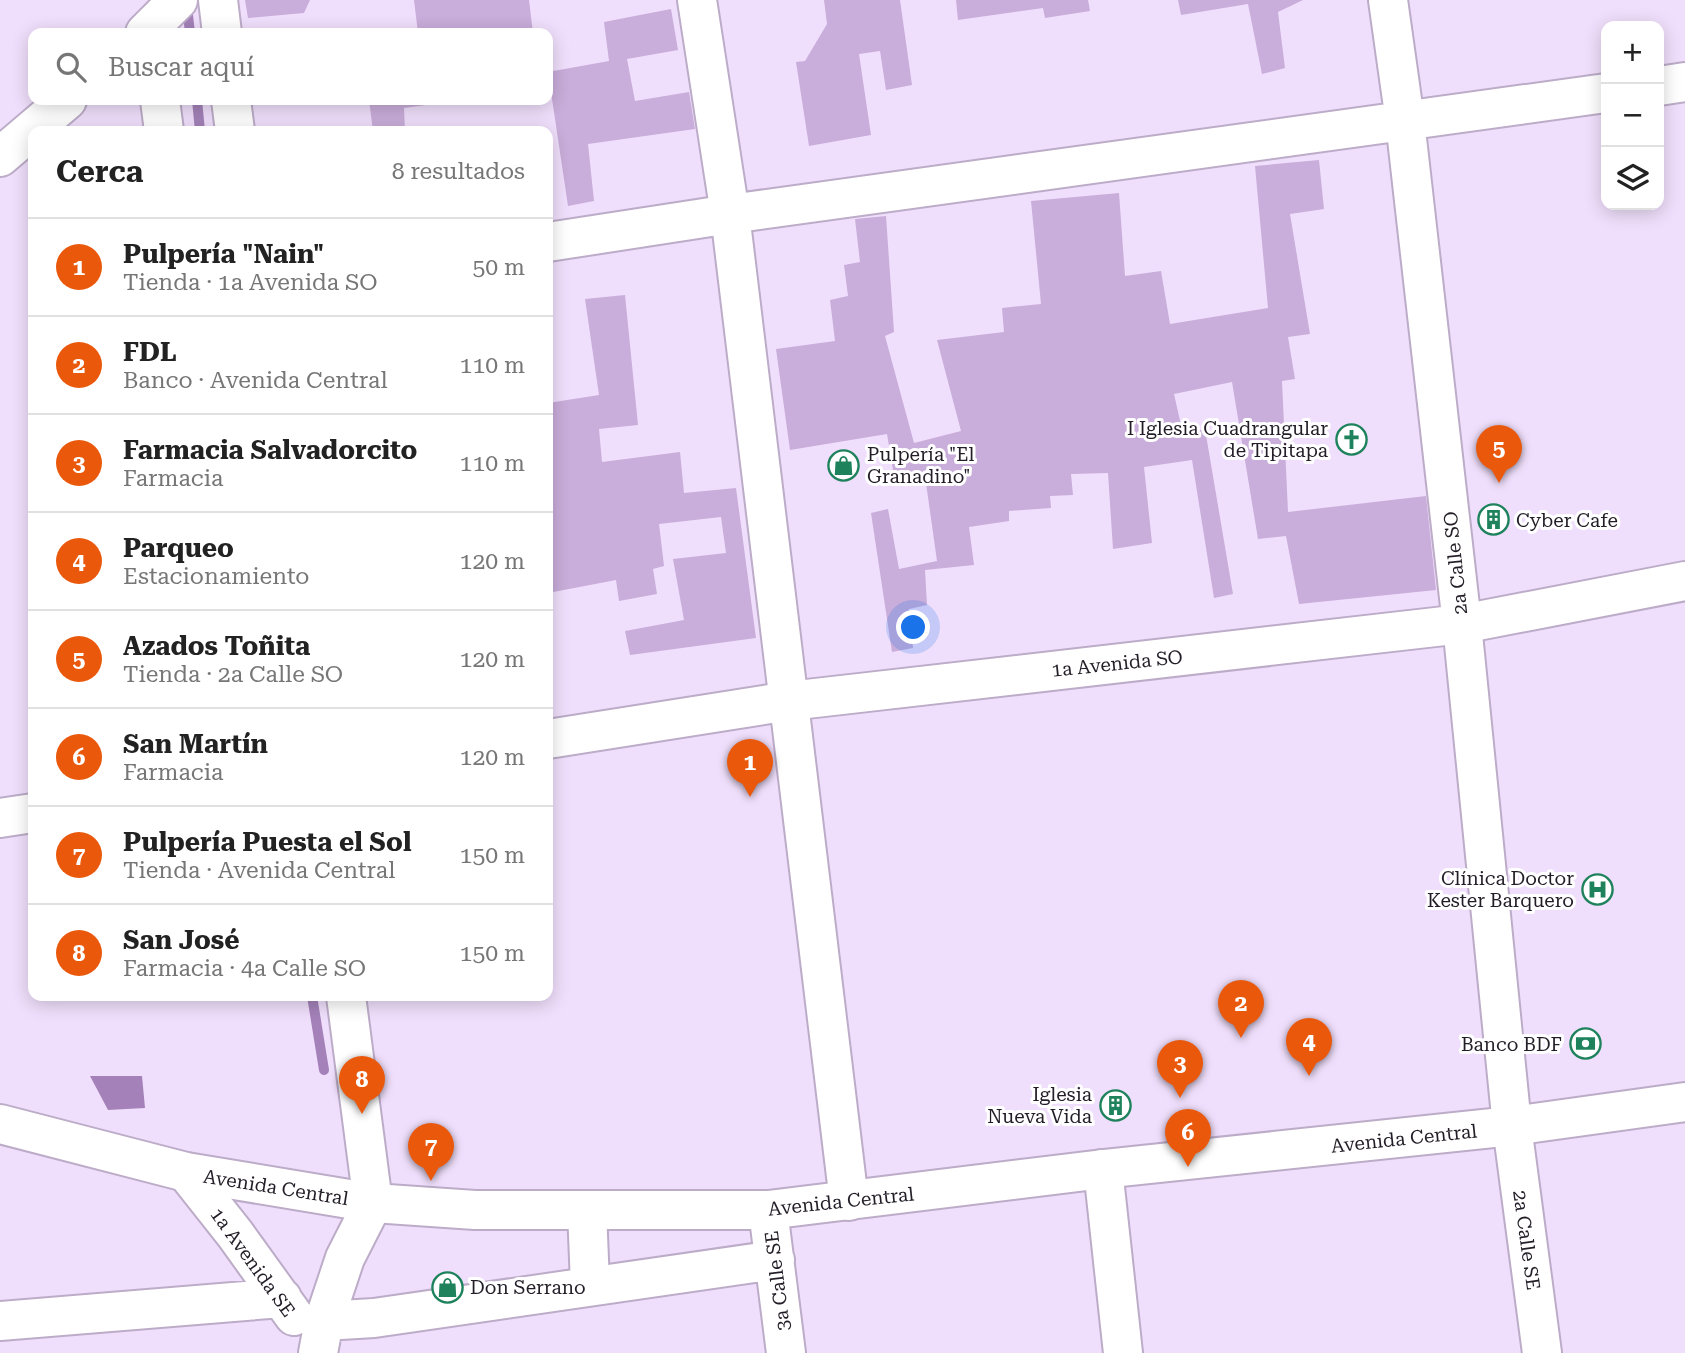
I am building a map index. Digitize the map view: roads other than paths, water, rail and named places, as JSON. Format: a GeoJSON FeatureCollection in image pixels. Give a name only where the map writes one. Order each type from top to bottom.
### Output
{"type":"FeatureCollection","features":[{"type":"Feature","properties":{"kind":"main road"},"geometry":{"type":"LineString","coordinates":[[218,0],[221,28]]}},
{"type":"Feature","properties":{"kind":"main road"},"geometry":{"type":"LineString","coordinates":[[697,0],[730,214],[849,1201]]}},
{"type":"Feature","properties":{"kind":"main road","name":"2a Calle SO"},"geometry":{"type":"LineString","coordinates":[[1388,0],[1405,121],[1462,624],[1512,1126]]}},
{"type":"Feature","properties":{"kind":"main road"},"geometry":{"type":"LineString","coordinates":[[1664,85],[1685,82]]}},
{"type":"Feature","properties":{"kind":"main road"},"geometry":{"type":"LineString","coordinates":[[553,241],[730,214],[1601,94]]}},
{"type":"Feature","properties":{"kind":"main road"},"geometry":{"type":"LineString","coordinates":[[36,126],[61,105]]}},
{"type":"Feature","properties":{"kind":"main road"},"geometry":{"type":"LineString","coordinates":[[161,105],[163,126]]}},
{"type":"Feature","properties":{"kind":"main road"},"geometry":{"type":"LineString","coordinates":[[232,105],[234,126]]}},
{"type":"Feature","properties":{"kind":"main road"},"geometry":{"type":"LineString","coordinates":[[0,157],[28,133]]}},
{"type":"Feature","properties":{"kind":"main road","name":"1a Avenida SO"},"geometry":{"type":"LineString","coordinates":[[553,738],[789,701],[1462,624],[1685,581]]}},
{"type":"Feature","properties":{"kind":"main road"},"geometry":{"type":"LineString","coordinates":[[0,818],[28,814]]}},
{"type":"Feature","properties":{"kind":"main road"},"geometry":{"type":"LineString","coordinates":[[320,1342],[345,1258],[373,1203],[347,1001]]}},
{"type":"Feature","properties":{"kind":"main road","name":"Avenida Central"},"geometry":{"type":"LineString","coordinates":[[0,1124],[186,1172],[373,1203],[475,1210],[768,1210],[1103,1169],[1512,1126],[1685,1102]]}},
{"type":"Feature","properties":{"kind":"main road","name":"2a Calle SE"},"geometry":{"type":"LineString","coordinates":[[1512,1126],[1542,1353]]}},
{"type":"Feature","properties":{"kind":"main road"},"geometry":{"type":"LineString","coordinates":[[1103,1169],[1123,1353]]}},
{"type":"Feature","properties":{"kind":"main road","name":"1a Avenida SE"},"geometry":{"type":"LineString","coordinates":[[186,1172],[282,1298],[320,1342]]}},
{"type":"Feature","properties":{"kind":"main road"},"geometry":{"type":"LineString","coordinates":[[587,1210],[590,1284]]}},
{"type":"Feature","properties":{"kind":"main road","name":"3a Calle SE"},"geometry":{"type":"LineString","coordinates":[[768,1210],[786,1353]]}},
{"type":"Feature","properties":{"kind":"main road"},"geometry":{"type":"LineString","coordinates":[[320,1342],[373,1318],[590,1284],[775,1260]]}},
{"type":"Feature","properties":{"kind":"main road"},"geometry":{"type":"LineString","coordinates":[[0,1321],[282,1298]]}},
{"type":"Feature","properties":{"kind":"waterway"},"geometry":{"type":"LineString","coordinates":[[187,6],[189,28]]}},
{"type":"Feature","properties":{"kind":"waterway"},"geometry":{"type":"LineString","coordinates":[[197,105],[200,126]]}},
{"type":"Feature","properties":{"kind":"waterway"},"geometry":{"type":"LineString","coordinates":[[313,1001],[324,1070]]}},
{"type":"Feature","properties":{"kind":"place","name":"I Iglesia Cuadrangular de Tipitapa"},"geometry":{"type":"Point","coordinates":[1351,439]}},
{"type":"Feature","properties":{"kind":"place","name":"Pulpería \"El Granadino\""},"geometry":{"type":"Point","coordinates":[844,465]}},
{"type":"Feature","properties":{"kind":"place","name":"Azados Toñita"},"geometry":{"type":"Point","coordinates":[1499,483]}},
{"type":"Feature","properties":{"kind":"place","name":"Cyber Cafe"},"geometry":{"type":"Point","coordinates":[1493,520]}},
{"type":"Feature","properties":{"kind":"place","name":"Pulpería \"Nain\""},"geometry":{"type":"Point","coordinates":[750,797]}},
{"type":"Feature","properties":{"kind":"place","name":"Clínica Doctor Kester Barquero"},"geometry":{"type":"Point","coordinates":[1597,889]}},
{"type":"Feature","properties":{"kind":"place","name":"FDL"},"geometry":{"type":"Point","coordinates":[1241,1038]}},
{"type":"Feature","properties":{"kind":"place","name":"Banco BDF"},"geometry":{"type":"Point","coordinates":[1585,1044]}},
{"type":"Feature","properties":{"kind":"place","name":"Parqueo"},"geometry":{"type":"Point","coordinates":[1309,1076]}},
{"type":"Feature","properties":{"kind":"place","name":"Farmacia Salvadorcito"},"geometry":{"type":"Point","coordinates":[1180,1098]}},
{"type":"Feature","properties":{"kind":"place","name":"Iglesia Nueva Vida"},"geometry":{"type":"Point","coordinates":[1115,1105]}},
{"type":"Feature","properties":{"kind":"place","name":"San José"},"geometry":{"type":"Point","coordinates":[362,1114]}},
{"type":"Feature","properties":{"kind":"place","name":"San Martín"},"geometry":{"type":"Point","coordinates":[1188,1167]}},
{"type":"Feature","properties":{"kind":"place","name":"Pulpería Puesta el Sol"},"geometry":{"type":"Point","coordinates":[431,1181]}},
{"type":"Feature","properties":{"kind":"place","name":"Don Serrano"},"geometry":{"type":"Point","coordinates":[447,1287]}}]}
